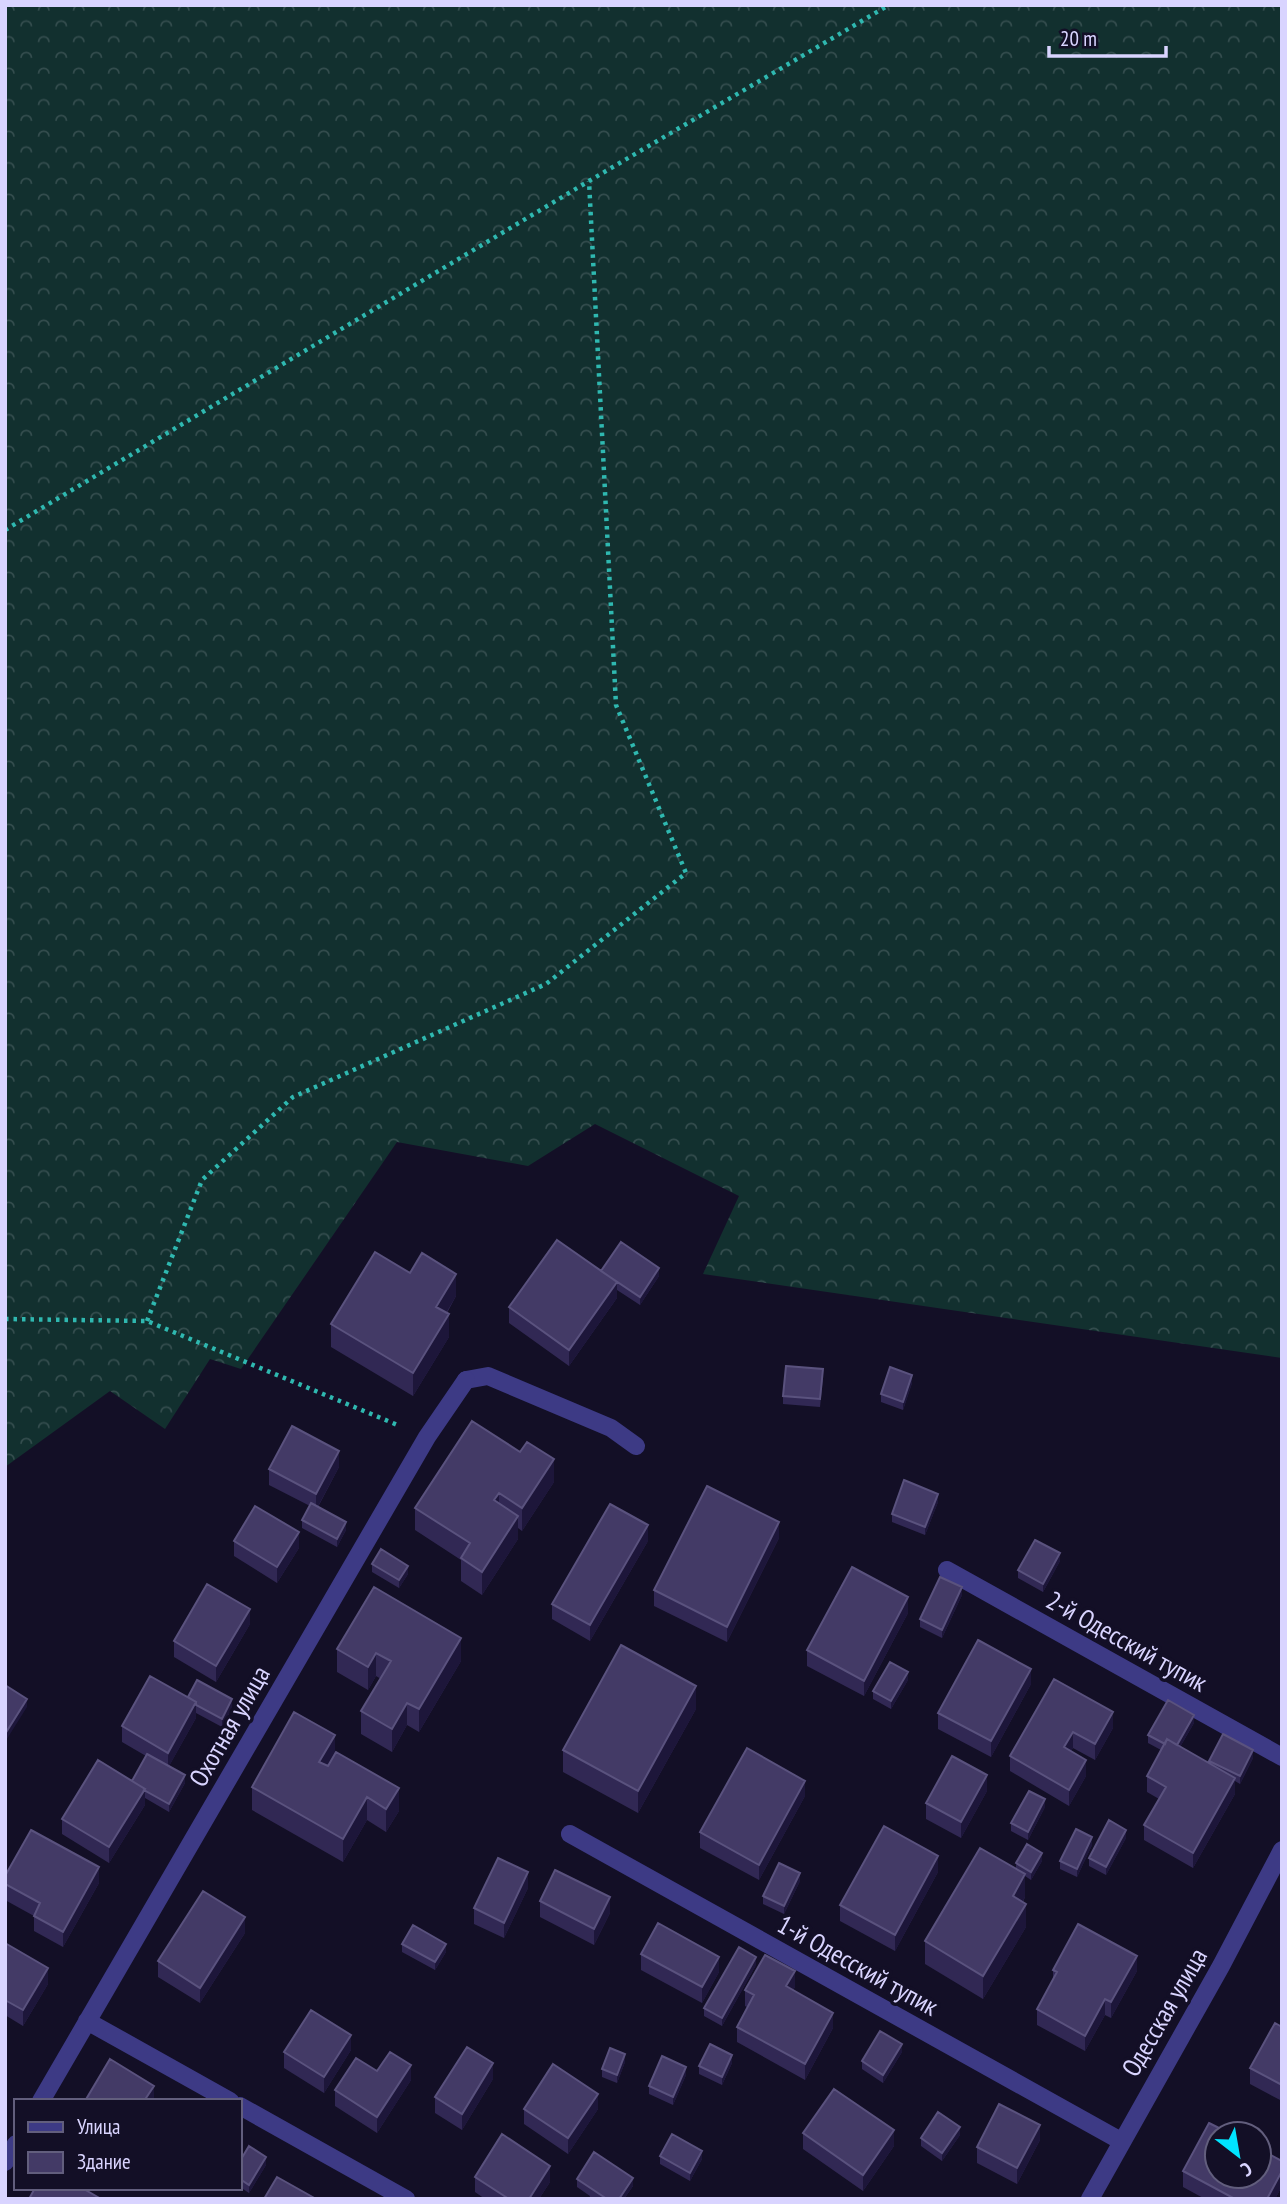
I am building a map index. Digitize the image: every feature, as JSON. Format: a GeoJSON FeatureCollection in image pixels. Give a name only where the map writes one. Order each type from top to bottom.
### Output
{"type":"FeatureCollection","features":[{"type":"Feature","properties":{"kind":"street","name":"Охотная улица"},"geometry":{"type":"LineString","coordinates":[[42,2099],[427,1437],[466,1380],[488,1376],[611,1428],[636,1446]]}},
{"type":"Feature","properties":{"kind":"street","name":"2-й Одесский тупик"},"geometry":{"type":"LineString","coordinates":[[947,1570],[1282,1757]]}},
{"type":"Feature","properties":{"kind":"street","name":"1-й Одесский тупик"},"geometry":{"type":"LineString","coordinates":[[570,1834],[1121,2141]]}},
{"type":"Feature","properties":{"kind":"street","name":"Одесская улица"},"geometry":{"type":"LineString","coordinates":[[1090,2199],[1221,1966],[1282,1850]]}},
{"type":"Feature","properties":{"kind":"street"},"geometry":{"type":"LineString","coordinates":[[87,2021],[226,2099]]}},
{"type":"Feature","properties":{"kind":"street"},"geometry":{"type":"LineString","coordinates":[[242,2107],[406,2199]]}},
{"type":"Feature","properties":{"kind":"path"},"geometry":{"type":"LineString","coordinates":[[5,530],[889,5]]}},
{"type":"Feature","properties":{"kind":"path"},"geometry":{"type":"LineString","coordinates":[[147,1321],[202,1180],[293,1097],[546,984],[686,873],[616,705],[589,181]]}},
{"type":"Feature","properties":{"kind":"path"},"geometry":{"type":"LineString","coordinates":[[5,1319],[147,1321],[427,1437]]}},
{"type":"Feature","properties":{"kind":"green space"},"geometry":{"type":"Polygon","coordinates":[[[5,5],[1282,5],[1282,1358],[703,1274],[739,1196],[595,1124],[528,1166],[397,1142],[241,1369],[210,1359],[165,1429],[110,1391],[5,1467],[5,5]]]}},
{"type":"Feature","properties":{"kind":"building"},"geometry":{"type":"Polygon","coordinates":[[[557,1240],[617,1282],[569,1350],[509,1307],[557,1240]]]}},
{"type":"Feature","properties":{"kind":"building"},"geometry":{"type":"Polygon","coordinates":[[[621,1242],[659,1268],[640,1297],[601,1271],[621,1242]]]}},
{"type":"Feature","properties":{"kind":"building"},"geometry":{"type":"Polygon","coordinates":[[[375,1252],[410,1273],[422,1253],[456,1274],[436,1307],[449,1314],[413,1373],[331,1324],[375,1252]]]}},
{"type":"Feature","properties":{"kind":"building"},"geometry":{"type":"Polygon","coordinates":[[[786,1366],[823,1369],[820,1399],[783,1396],[786,1366]]]}},
{"type":"Feature","properties":{"kind":"building"},"geometry":{"type":"Polygon","coordinates":[[[890,1367],[912,1375],[903,1402],[881,1394],[890,1367]]]}},
{"type":"Feature","properties":{"kind":"building"},"geometry":{"type":"Polygon","coordinates":[[[472,1421],[520,1452],[527,1442],[554,1459],[522,1508],[499,1493],[494,1500],[518,1516],[482,1572],[461,1558],[470,1543],[415,1508],[472,1421]]]}},
{"type":"Feature","properties":{"kind":"building"},"geometry":{"type":"Polygon","coordinates":[[[292,1426],[339,1451],[316,1494],[269,1469],[292,1426]]]}},
{"type":"Feature","properties":{"kind":"building"},"geometry":{"type":"Polygon","coordinates":[[[904,1480],[938,1494],[925,1527],[892,1514],[904,1480]]]}},
{"type":"Feature","properties":{"kind":"building"},"geometry":{"type":"Polygon","coordinates":[[[707,1486],[779,1522],[727,1627],[654,1590],[707,1486]]]}},
{"type":"Feature","properties":{"kind":"building"},"geometry":{"type":"Polygon","coordinates":[[[311,1503],[346,1522],[337,1539],[302,1520],[311,1503]]]}},
{"type":"Feature","properties":{"kind":"building"},"geometry":{"type":"Polygon","coordinates":[[[610,1504],[648,1525],[590,1625],[552,1604],[610,1504]]]}},
{"type":"Feature","properties":{"kind":"building"},"geometry":{"type":"Polygon","coordinates":[[[255,1506],[299,1532],[277,1567],[234,1541],[255,1506]]]}},
{"type":"Feature","properties":{"kind":"building"},"geometry":{"type":"Polygon","coordinates":[[[1035,1540],[1060,1553],[1043,1584],[1018,1570],[1035,1540]]]}},
{"type":"Feature","properties":{"kind":"building"},"geometry":{"type":"Polygon","coordinates":[[[381,1549],[408,1566],[399,1580],[372,1564],[381,1549]]]}},
{"type":"Feature","properties":{"kind":"building"},"geometry":{"type":"Polygon","coordinates":[[[852,1567],[908,1597],[864,1681],[807,1650],[852,1567]]]}},
{"type":"Feature","properties":{"kind":"building"},"geometry":{"type":"Polygon","coordinates":[[[940,1577],[962,1587],[942,1630],[920,1619],[940,1577]]]}},
{"type":"Feature","properties":{"kind":"building"},"geometry":{"type":"Polygon","coordinates":[[[207,1584],[250,1609],[216,1666],[174,1641],[207,1584]]]}},
{"type":"Feature","properties":{"kind":"building"},"geometry":{"type":"Polygon","coordinates":[[[374,1587],[461,1638],[419,1709],[407,1703],[392,1729],[361,1711],[391,1661],[376,1653],[368,1667],[337,1649],[374,1587]]]}},
{"type":"Feature","properties":{"kind":"building"},"geometry":{"type":"Polygon","coordinates":[[[978,1640],[1031,1669],[991,1741],[938,1713],[978,1640]]]}},
{"type":"Feature","properties":{"kind":"building"},"geometry":{"type":"Polygon","coordinates":[[[621,1645],[696,1686],[638,1791],[563,1750],[621,1645]]]}},
{"type":"Feature","properties":{"kind":"building"},"geometry":{"type":"Polygon","coordinates":[[[890,1662],[908,1672],[891,1701],[873,1691],[890,1662]]]}},
{"type":"Feature","properties":{"kind":"building"},"geometry":{"type":"Polygon","coordinates":[[[150,1676],[196,1702],[168,1753],[122,1726],[150,1676]]]}},
{"type":"Feature","properties":{"kind":"building"},"geometry":{"type":"Polygon","coordinates":[[[1054,1679],[1113,1712],[1095,1744],[1073,1732],[1064,1747],[1086,1760],[1069,1790],[1010,1756],[1054,1679]]]}},
{"type":"Feature","properties":{"kind":"building"},"geometry":{"type":"Polygon","coordinates":[[[197,1680],[232,1699],[222,1719],[196,1705],[196,1702],[188,1697],[197,1680]]]}},
{"type":"Feature","properties":{"kind":"building"},"geometry":{"type":"Polygon","coordinates":[[[5,1685],[27,1699],[5,1734],[5,1685]]]}},
{"type":"Feature","properties":{"kind":"building"},"geometry":{"type":"Polygon","coordinates":[[[1168,1700],[1194,1715],[1177,1745],[1167,1739],[1165,1744],[1148,1735],[1168,1700]]]}},
{"type":"Feature","properties":{"kind":"building"},"geometry":{"type":"Polygon","coordinates":[[[294,1712],[335,1735],[319,1762],[328,1766],[336,1752],[399,1788],[386,1809],[367,1797],[343,1839],[252,1787],[294,1712]]]}},
{"type":"Feature","properties":{"kind":"building"},"geometry":{"type":"Polygon","coordinates":[[[1223,1734],[1253,1750],[1240,1776],[1209,1761],[1223,1734]]]}},
{"type":"Feature","properties":{"kind":"building"},"geometry":{"type":"Polygon","coordinates":[[[1167,1739],[1235,1778],[1193,1853],[1144,1825],[1166,1787],[1147,1776],[1167,1739]]]}},
{"type":"Feature","properties":{"kind":"building"},"geometry":{"type":"Polygon","coordinates":[[[747,1748],[805,1781],[759,1865],[700,1832],[747,1748]]]}},
{"type":"Feature","properties":{"kind":"building"},"geometry":{"type":"Polygon","coordinates":[[[147,1754],[185,1775],[169,1804],[132,1781],[147,1754]]]}},
{"type":"Feature","properties":{"kind":"building"},"geometry":{"type":"Polygon","coordinates":[[[952,1756],[987,1775],[961,1822],[926,1803],[952,1756]]]}},
{"type":"Feature","properties":{"kind":"building"},"geometry":{"type":"Polygon","coordinates":[[[98,1760],[145,1789],[109,1847],[62,1819],[98,1760]]]}},
{"type":"Feature","properties":{"kind":"building"},"geometry":{"type":"Polygon","coordinates":[[[1029,1791],[1045,1799],[1028,1832],[1011,1823],[1029,1791]]]}},
{"type":"Feature","properties":{"kind":"building"},"geometry":{"type":"Polygon","coordinates":[[[1109,1820],[1126,1830],[1106,1867],[1089,1858],[1109,1820]]]}},
{"type":"Feature","properties":{"kind":"building"},"geometry":{"type":"Polygon","coordinates":[[[884,1826],[938,1856],[895,1935],[840,1905],[884,1826]]]}},
{"type":"Feature","properties":{"kind":"building"},"geometry":{"type":"Polygon","coordinates":[[[1076,1829],[1092,1837],[1077,1869],[1060,1861],[1076,1829]]]}},
{"type":"Feature","properties":{"kind":"building"},"geometry":{"type":"Polygon","coordinates":[[[31,1830],[99,1867],[63,1932],[34,1916],[40,1903],[5,1884],[5,1876],[31,1830]]]}},
{"type":"Feature","properties":{"kind":"building"},"geometry":{"type":"Polygon","coordinates":[[[1027,1844],[1042,1853],[1031,1872],[1016,1863],[1027,1844]]]}},
{"type":"Feature","properties":{"kind":"building"},"geometry":{"type":"Polygon","coordinates":[[[980,1848],[1025,1874],[1013,1896],[1026,1904],[983,1976],[925,1941],[980,1848]]]}},
{"type":"Feature","properties":{"kind":"building"},"geometry":{"type":"Polygon","coordinates":[[[498,1858],[528,1872],[504,1923],[474,1908],[498,1858]]]}},
{"type":"Feature","properties":{"kind":"building"},"geometry":{"type":"Polygon","coordinates":[[[779,1863],[800,1873],[784,1906],[763,1896],[779,1863]]]}},
{"type":"Feature","properties":{"kind":"building"},"geometry":{"type":"Polygon","coordinates":[[[555,1870],[610,1897],[594,1929],[540,1901],[555,1870]]]}},
{"type":"Feature","properties":{"kind":"building"},"geometry":{"type":"Polygon","coordinates":[[[203,1891],[245,1917],[200,1988],[158,1961],[203,1891]]]}},
{"type":"Feature","properties":{"kind":"building"},"geometry":{"type":"Polygon","coordinates":[[[658,1923],[719,1957],[702,1987],[641,1954],[658,1923]]]}},
{"type":"Feature","properties":{"kind":"building"},"geometry":{"type":"Polygon","coordinates":[[[1078,1924],[1137,1956],[1111,2002],[1105,1999],[1085,2036],[1037,2009],[1057,1972],[1053,1970],[1078,1924]]]}},
{"type":"Feature","properties":{"kind":"building"},"geometry":{"type":"Polygon","coordinates":[[[413,1925],[446,1944],[435,1962],[402,1944],[413,1925]]]}},
{"type":"Feature","properties":{"kind":"building"},"geometry":{"type":"Polygon","coordinates":[[[5,1943],[48,1968],[23,2010],[5,2000],[5,1943]]]}},
{"type":"Feature","properties":{"kind":"building"},"geometry":{"type":"Polygon","coordinates":[[[739,1947],[756,1957],[722,2018],[704,2008],[739,1947]]]}},
{"type":"Feature","properties":{"kind":"building"},"geometry":{"type":"Polygon","coordinates":[[[765,1955],[795,1971],[786,1986],[833,2013],[805,2064],[737,2027],[754,1995],[745,1990],[765,1955]]]}},
{"type":"Feature","properties":{"kind":"building"},"geometry":{"type":"Polygon","coordinates":[[[311,2010],[351,2035],[324,2077],[284,2052],[311,2010]]]}},
{"type":"Feature","properties":{"kind":"building"},"geometry":{"type":"Polygon","coordinates":[[[1275,2023],[1282,2027],[1282,2085],[1250,2068],[1275,2023]]]}},
{"type":"Feature","properties":{"kind":"building"},"geometry":{"type":"Polygon","coordinates":[[[880,2031],[902,2044],[883,2075],[862,2061],[880,2031]]]}},
{"type":"Feature","properties":{"kind":"building"},"geometry":{"type":"Polygon","coordinates":[[[710,2044],[732,2055],[722,2077],[699,2066],[710,2044]]]}},
{"type":"Feature","properties":{"kind":"building"},"geometry":{"type":"Polygon","coordinates":[[[467,2047],[493,2063],[462,2114],[435,2097],[467,2047]]]}},
{"type":"Feature","properties":{"kind":"building"},"geometry":{"type":"Polygon","coordinates":[[[610,2048],[625,2054],[617,2075],[602,2069],[610,2048]]]}},
{"type":"Feature","properties":{"kind":"building"},"geometry":{"type":"Polygon","coordinates":[[[390,2052],[411,2065],[377,2117],[335,2090],[356,2058],[377,2071],[390,2052]]]}},
{"type":"Feature","properties":{"kind":"building"},"geometry":{"type":"Polygon","coordinates":[[[662,2056],[686,2067],[673,2097],[649,2086],[662,2056]]]}},
{"type":"Feature","properties":{"kind":"building"},"geometry":{"type":"Polygon","coordinates":[[[110,2059],[154,2086],[145,2099],[86,2099],[110,2059]]]}},
{"type":"Feature","properties":{"kind":"building"},"geometry":{"type":"Polygon","coordinates":[[[553,2064],[598,2094],[568,2138],[524,2109],[553,2064]]]}},
{"type":"Feature","properties":{"kind":"building"},"geometry":{"type":"Polygon","coordinates":[[[834,2089],[894,2130],[863,2175],[803,2133],[834,2089]]]}},
{"type":"Feature","properties":{"kind":"building"},"geometry":{"type":"Polygon","coordinates":[[[999,2104],[1040,2125],[1017,2168],[977,2147],[999,2104]]]}},
{"type":"Feature","properties":{"kind":"building"},"geometry":{"type":"Polygon","coordinates":[[[938,2112],[960,2127],[942,2153],[921,2138],[938,2112]]]}},
{"type":"Feature","properties":{"kind":"building"},"geometry":{"type":"Polygon","coordinates":[[[502,2134],[550,2166],[529,2199],[509,2199],[475,2177],[502,2134]]]}},
{"type":"Feature","properties":{"kind":"building"},"geometry":{"type":"Polygon","coordinates":[[[672,2134],[702,2151],[690,2173],[660,2156],[672,2134]]]}},
{"type":"Feature","properties":{"kind":"building"},"geometry":{"type":"Polygon","coordinates":[[[1203,2134],[1203,2182],[1183,2171],[1203,2134]]]}},
{"type":"Feature","properties":{"kind":"building"},"geometry":{"type":"Polygon","coordinates":[[[249,2146],[266,2157],[249,2185],[242,2180],[242,2158],[249,2146]]]}},
{"type":"Feature","properties":{"kind":"building"},"geometry":{"type":"Polygon","coordinates":[[[594,2152],[633,2178],[619,2199],[607,2199],[577,2179],[594,2152]]]}},
{"type":"Feature","properties":{"kind":"building"},"geometry":{"type":"Polygon","coordinates":[[[1273,2156],[1282,2161],[1282,2171],[1273,2188],[1273,2156]]]}},
{"type":"Feature","properties":{"kind":"building"},"geometry":{"type":"Polygon","coordinates":[[[277,2177],[316,2199],[264,2199],[277,2177]]]}},
{"type":"Feature","properties":{"kind":"building"},"geometry":{"type":"Polygon","coordinates":[[[34,2190],[85,2190],[101,2199],[29,2199],[34,2190]]]}},
{"type":"Feature","properties":{"kind":"building"},"geometry":{"type":"Polygon","coordinates":[[[1218,2190],[1272,2190],[1267,2199],[1235,2199],[1218,2190]]]}}]}
